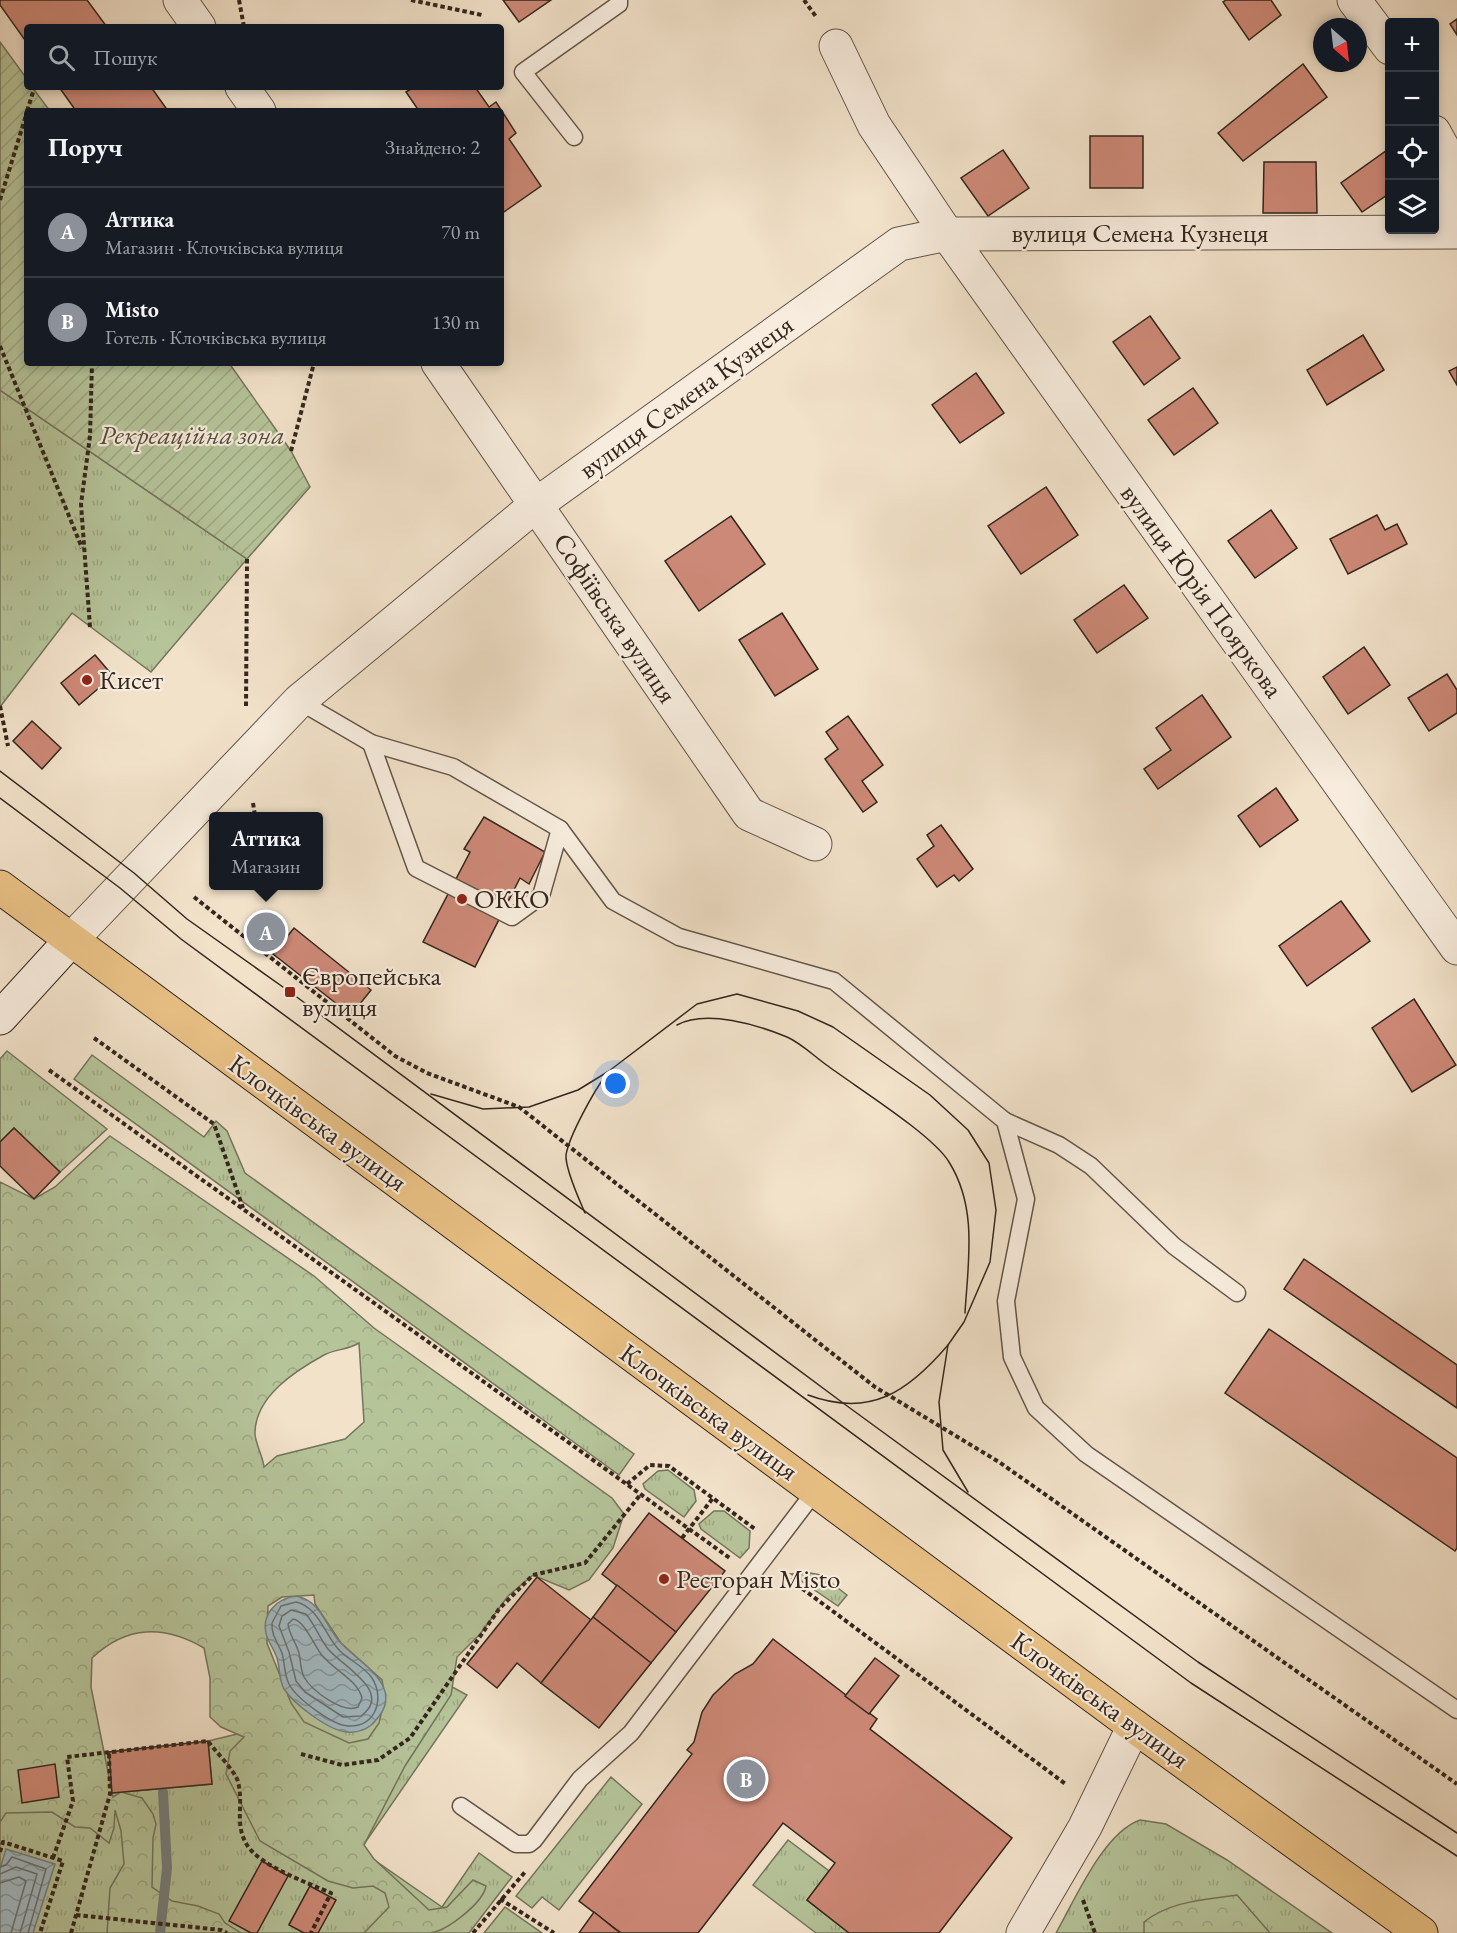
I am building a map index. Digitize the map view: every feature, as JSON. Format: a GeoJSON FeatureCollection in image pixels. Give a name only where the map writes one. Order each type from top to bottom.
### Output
{"type":"FeatureCollection","features":[{"type":"Feature","properties":{"kind":"main road","name":"Клочківська вулиця"},"geometry":{"type":"LineString","coordinates":[[0,887],[1134,1726],[1421,1933]]}},
{"type":"Feature","properties":{"kind":"street"},"geometry":{"type":"LineString","coordinates":[[180,0],[197,24]]}},
{"type":"Feature","properties":{"kind":"street"},"geometry":{"type":"LineString","coordinates":[[1354,0],[1385,43]]}},
{"type":"Feature","properties":{"kind":"street","name":"вулиця Юрія Пояркова"},"geometry":{"type":"LineString","coordinates":[[836,46],[874,125],[947,234],[1457,948]]}},
{"type":"Feature","properties":{"kind":"street"},"geometry":{"type":"LineString","coordinates":[[244,90],[257,108]]}},
{"type":"Feature","properties":{"kind":"street"},"geometry":{"type":"LineString","coordinates":[[1439,141],[1445,152],[1449,232]]}},
{"type":"Feature","properties":{"kind":"street","name":"вулиця Семена Кузнеця"},"geometry":{"type":"LineString","coordinates":[[72,939],[299,701],[537,504],[899,244],[947,234],[1449,232]]}},
{"type":"Feature","properties":{"kind":"street","name":"Софіївська вулиця"},"geometry":{"type":"LineString","coordinates":[[440,366],[749,814],[815,844]]}},
{"type":"Feature","properties":{"kind":"street"},"geometry":{"type":"LineString","coordinates":[[0,1018],[72,939]]}},
{"type":"Feature","properties":{"kind":"street"},"geometry":{"type":"LineString","coordinates":[[1023,1933],[1075,1846],[1134,1726]]}},
{"type":"Feature","properties":{"kind":"lane"},"geometry":{"type":"LineString","coordinates":[[574,137],[523,72],[619,4],[619,0]]}},
{"type":"Feature","properties":{"kind":"lane"},"geometry":{"type":"LineString","coordinates":[[299,701],[348,732],[371,743],[453,767],[560,829],[613,901],[679,937],[834,981],[1005,1121],[1059,1145],[1091,1166],[1174,1246],[1237,1293]]}},
{"type":"Feature","properties":{"kind":"lane"},"geometry":{"type":"LineString","coordinates":[[371,743],[416,868],[512,917],[541,896],[560,829]]}},
{"type":"Feature","properties":{"kind":"lane"},"geometry":{"type":"LineString","coordinates":[[1005,1121],[1026,1198],[1006,1301],[1012,1357],[1036,1408],[1086,1454],[1457,1710]]}},
{"type":"Feature","properties":{"kind":"lane"},"geometry":{"type":"LineString","coordinates":[[461,1806],[516,1844],[529,1844],[534,1840],[580,1779],[631,1734],[816,1490]]}},
{"type":"Feature","properties":{"kind":"path"},"geometry":{"type":"LineString","coordinates":[[239,0],[243,24]]}},
{"type":"Feature","properties":{"kind":"path"},"geometry":{"type":"LineString","coordinates":[[411,0],[482,15]]}},
{"type":"Feature","properties":{"kind":"path"},"geometry":{"type":"LineString","coordinates":[[28,108],[34,90]]}},
{"type":"Feature","properties":{"kind":"path"},"geometry":{"type":"LineString","coordinates":[[0,200],[24,121]]}},
{"type":"Feature","properties":{"kind":"path"},"geometry":{"type":"LineString","coordinates":[[0,346],[84,553]]}},
{"type":"Feature","properties":{"kind":"path"},"geometry":{"type":"LineString","coordinates":[[90,627],[81,504],[90,436],[92,366]]}},
{"type":"Feature","properties":{"kind":"path"},"geometry":{"type":"LineString","coordinates":[[291,451],[313,366]]}},
{"type":"Feature","properties":{"kind":"path"},"geometry":{"type":"LineString","coordinates":[[247,560],[245,757],[254,812]]}},
{"type":"Feature","properties":{"kind":"path"},"geometry":{"type":"LineString","coordinates":[[0,706],[8,746]]}},
{"type":"Feature","properties":{"kind":"path"},"geometry":{"type":"LineString","coordinates":[[194,897],[395,1056],[427,1073],[519,1107],[875,1387],[999,1462],[1457,1784]]}},
{"type":"Feature","properties":{"kind":"path"},"geometry":{"type":"LineString","coordinates":[[94,1038],[214,1124],[243,1208]]}},
{"type":"Feature","properties":{"kind":"path"},"geometry":{"type":"LineString","coordinates":[[49,1070],[737,1563],[763,1559],[1095,1804]]}},
{"type":"Feature","properties":{"kind":"path"},"geometry":{"type":"LineString","coordinates":[[627,1484],[650,1465],[669,1466],[755,1529],[756,1536]]}},
{"type":"Feature","properties":{"kind":"path"},"geometry":{"type":"LineString","coordinates":[[301,1754],[342,1765],[378,1760],[410,1738],[499,1609],[533,1575],[585,1563],[641,1494]]}},
{"type":"Feature","properties":{"kind":"path"},"geometry":{"type":"LineString","coordinates":[[682,1538],[713,1498]]}},
{"type":"Feature","properties":{"kind":"path"},"geometry":{"type":"LineString","coordinates":[[53,1858],[72,1802],[67,1756],[208,1741],[238,1780],[238,1820],[252,1852],[291,1875],[331,1893],[311,1933]]}},
{"type":"Feature","properties":{"kind":"path"},"geometry":{"type":"LineString","coordinates":[[71,1933],[110,1794],[109,1752]]}},
{"type":"Feature","properties":{"kind":"path"},"geometry":{"type":"LineString","coordinates":[[0,1852],[3,1842],[63,1861],[41,1933]]}},
{"type":"Feature","properties":{"kind":"path"},"geometry":{"type":"LineString","coordinates":[[1080,1892],[1095,1933]]}},
{"type":"Feature","properties":{"kind":"path"},"geometry":{"type":"LineString","coordinates":[[500,1899],[554,1933]]}},
{"type":"Feature","properties":{"kind":"path"},"geometry":{"type":"LineString","coordinates":[[76,1915],[221,1929],[227,1933]]}},
{"type":"Feature","properties":{"kind":"green space","name":"Рекреаційна зона"},"geometry":{"type":"Polygon","coordinates":[[[0,42],[24,75],[24,90],[34,90],[48,108],[24,108],[24,366],[231,366],[291,451],[310,487],[247,559],[0,390],[0,42]]]}},
{"type":"Feature","properties":{"kind":"green space"},"geometry":{"type":"Polygon","coordinates":[[[0,390],[247,559],[151,672],[72,613],[0,707],[0,390]]]}},
{"type":"Feature","properties":{"kind":"green space"},"geometry":{"type":"Polygon","coordinates":[[[7,1051],[107,1129],[60,1172],[14,1128],[0,1142],[0,1059],[7,1051]]]}},
{"type":"Feature","properties":{"kind":"green space"},"geometry":{"type":"Polygon","coordinates":[[[92,1055],[204,1137],[216,1121],[227,1131],[245,1173],[634,1454],[619,1475],[74,1079],[92,1055]]]}},
{"type":"Feature","properties":{"kind":"green space"},"geometry":{"type":"Polygon","coordinates":[[[110,1136],[314,1276],[374,1328],[612,1498],[624,1514],[613,1548],[589,1580],[569,1590],[533,1575],[508,1596],[481,1633],[457,1657],[451,1695],[405,1766],[364,1845],[374,1859],[429,1910],[447,1907],[473,1880],[486,1886],[471,1908],[446,1927],[430,1933],[364,1933],[389,1907],[385,1893],[373,1886],[353,1888],[328,1881],[260,1841],[226,1774],[230,1751],[244,1737],[221,1727],[210,1717],[210,1678],[204,1648],[175,1635],[160,1632],[132,1634],[105,1647],[92,1658],[91,1687],[113,1797],[121,1792],[142,1798],[153,1814],[156,1824],[153,1838],[152,1887],[172,1901],[198,1906],[219,1914],[225,1923],[241,1933],[107,1933],[110,1888],[124,1864],[121,1831],[115,1810],[114,1828],[109,1843],[90,1828],[75,1827],[52,1812],[6,1813],[0,1822],[0,1182],[34,1199],[55,1187],[110,1136]],[[359,1343],[328,1353],[313,1361],[290,1377],[270,1396],[257,1419],[255,1432],[264,1467],[277,1456],[345,1439],[364,1422],[359,1343]],[[314,1595],[282,1597],[268,1606],[267,1643],[291,1703],[304,1722],[349,1743],[368,1739],[379,1723],[385,1697],[382,1680],[341,1643],[315,1604],[314,1595]]]}},
{"type":"Feature","properties":{"kind":"green space"},"geometry":{"type":"Polygon","coordinates":[[[668,1470],[694,1490],[696,1501],[684,1517],[645,1489],[643,1484],[658,1471],[668,1470]]]}},
{"type":"Feature","properties":{"kind":"green space"},"geometry":{"type":"Polygon","coordinates":[[[714,1511],[724,1511],[750,1531],[749,1548],[740,1558],[701,1529],[699,1524],[714,1511]]]}},
{"type":"Feature","properties":{"kind":"green space"},"geometry":{"type":"Polygon","coordinates":[[[791,1574],[821,1575],[847,1595],[838,1606],[791,1574]]]}},
{"type":"Feature","properties":{"kind":"green space"},"geometry":{"type":"Polygon","coordinates":[[[392,1654],[467,1695],[360,1850],[442,1907],[479,1853],[512,1877],[469,1933],[317,1933],[310,1886],[289,1924],[304,1933],[0,1933],[0,1768],[109,1752],[113,1793],[212,1784],[208,1741],[237,1734],[288,1695],[314,1716],[381,1684],[375,1671],[392,1654]]]}},
{"type":"Feature","properties":{"kind":"green space"},"geometry":{"type":"Polygon","coordinates":[[[611,1777],[642,1804],[559,1910],[542,1897],[532,1908],[516,1896],[611,1777]]]}},
{"type":"Feature","properties":{"kind":"green space"},"geometry":{"type":"Polygon","coordinates":[[[1140,1820],[1166,1824],[1227,1860],[1332,1933],[1056,1933],[1102,1853],[1114,1838],[1140,1820]]]}},
{"type":"Feature","properties":{"kind":"green space"},"geometry":{"type":"Polygon","coordinates":[[[788,1840],[829,1871],[807,1900],[849,1933],[816,1933],[753,1885],[788,1840]]]}},
{"type":"Feature","properties":{"kind":"green space"},"geometry":{"type":"Polygon","coordinates":[[[1237,1895],[1270,1933],[1144,1933],[1144,1922],[1165,1910],[1188,1902],[1237,1895]]]}},
{"type":"Feature","properties":{"kind":"green space"},"geometry":{"type":"Polygon","coordinates":[[[505,1907],[542,1933],[484,1933],[505,1907]]]}},
{"type":"Feature","properties":{"kind":"water"},"geometry":{"type":"Polygon","coordinates":[[[297,1596],[317,1608],[339,1641],[367,1666],[383,1686],[386,1696],[384,1708],[367,1728],[351,1732],[331,1727],[304,1709],[284,1689],[277,1658],[265,1629],[268,1615],[276,1604],[289,1597],[297,1596]]]}},
{"type":"Feature","properties":{"kind":"water"},"geometry":{"type":"Polygon","coordinates":[[[6,1849],[55,1864],[33,1933],[0,1933],[0,1869],[6,1849]]]}},
{"type":"Feature","properties":{"kind":"building"},"geometry":{"type":"Polygon","coordinates":[[[0,0],[87,0],[105,24],[24,24],[24,39],[0,5],[0,0]]]}},
{"type":"Feature","properties":{"kind":"building"},"geometry":{"type":"Polygon","coordinates":[[[503,0],[551,0],[519,22],[503,0]]]}},
{"type":"Feature","properties":{"kind":"building"},"geometry":{"type":"Polygon","coordinates":[[[1226,0],[1271,0],[1281,15],[1249,40],[1223,2],[1226,0]]]}},
{"type":"Feature","properties":{"kind":"building"},"geometry":{"type":"Polygon","coordinates":[[[1457,19],[1457,35],[1450,24],[1457,19]]]}},
{"type":"Feature","properties":{"kind":"building"},"geometry":{"type":"Polygon","coordinates":[[[1303,64],[1327,97],[1243,161],[1218,133],[1303,64]]]}},
{"type":"Feature","properties":{"kind":"building"},"geometry":{"type":"Polygon","coordinates":[[[61,90],[153,90],[166,108],[74,108],[61,90]]]}},
{"type":"Feature","properties":{"kind":"building"},"geometry":{"type":"Polygon","coordinates":[[[409,90],[477,90],[489,107],[496,102],[500,108],[417,108],[406,92],[409,90]]]}},
{"type":"Feature","properties":{"kind":"building"},"geometry":{"type":"Polygon","coordinates":[[[504,114],[516,133],[509,139],[541,186],[504,212],[504,114]]]}},
{"type":"Feature","properties":{"kind":"building"},"geometry":{"type":"Polygon","coordinates":[[[1090,136],[1143,136],[1143,188],[1090,188],[1090,136]]]}},
{"type":"Feature","properties":{"kind":"building"},"geometry":{"type":"Polygon","coordinates":[[[1003,150],[1029,188],[988,216],[961,178],[1003,150]]]}},
{"type":"Feature","properties":{"kind":"building"},"geometry":{"type":"Polygon","coordinates":[[[1385,152],[1385,196],[1362,212],[1341,183],[1385,152]]]}},
{"type":"Feature","properties":{"kind":"building"},"geometry":{"type":"Polygon","coordinates":[[[1264,162],[1316,162],[1317,213],[1263,213],[1264,162]]]}},
{"type":"Feature","properties":{"kind":"building"},"geometry":{"type":"Polygon","coordinates":[[[1150,316],[1180,358],[1144,385],[1113,342],[1150,316]]]}},
{"type":"Feature","properties":{"kind":"building"},"geometry":{"type":"Polygon","coordinates":[[[1363,335],[1384,370],[1327,405],[1307,370],[1363,335]]]}},
{"type":"Feature","properties":{"kind":"building"},"geometry":{"type":"Polygon","coordinates":[[[1457,367],[1457,385],[1449,371],[1457,367]]]}},
{"type":"Feature","properties":{"kind":"building"},"geometry":{"type":"Polygon","coordinates":[[[976,373],[1004,413],[960,443],[932,405],[976,373]]]}},
{"type":"Feature","properties":{"kind":"building"},"geometry":{"type":"Polygon","coordinates":[[[1193,388],[1218,423],[1174,455],[1148,420],[1193,388]]]}},
{"type":"Feature","properties":{"kind":"building"},"geometry":{"type":"Polygon","coordinates":[[[1046,487],[1078,535],[1021,574],[988,526],[1046,487]]]}},
{"type":"Feature","properties":{"kind":"building"},"geometry":{"type":"Polygon","coordinates":[[[1271,510],[1297,548],[1255,578],[1228,541],[1271,510]]]}},
{"type":"Feature","properties":{"kind":"building"},"geometry":{"type":"Polygon","coordinates":[[[1377,515],[1385,530],[1397,524],[1407,544],[1348,574],[1330,539],[1377,515]]]}},
{"type":"Feature","properties":{"kind":"building"},"geometry":{"type":"Polygon","coordinates":[[[731,516],[765,564],[699,611],[665,561],[731,516]]]}},
{"type":"Feature","properties":{"kind":"building"},"geometry":{"type":"Polygon","coordinates":[[[1124,585],[1148,618],[1097,653],[1074,620],[1124,585]]]}},
{"type":"Feature","properties":{"kind":"building"},"geometry":{"type":"Polygon","coordinates":[[[782,613],[818,669],[775,696],[739,640],[782,613]]]}},
{"type":"Feature","properties":{"kind":"building"},"geometry":{"type":"Polygon","coordinates":[[[1364,647],[1390,685],[1348,714],[1323,677],[1364,647]]]}},
{"type":"Feature","properties":{"kind":"building","name":"Кисет"},"geometry":{"type":"Polygon","coordinates":[[[95,655],[113,676],[79,705],[61,683],[95,655]]]}},
{"type":"Feature","properties":{"kind":"building"},"geometry":{"type":"Polygon","coordinates":[[[1447,674],[1457,690],[1457,713],[1429,731],[1408,698],[1447,674]]]}},
{"type":"Feature","properties":{"kind":"building"},"geometry":{"type":"Polygon","coordinates":[[[1202,695],[1231,737],[1158,789],[1144,769],[1171,750],[1156,728],[1202,695]]]}},
{"type":"Feature","properties":{"kind":"building"},"geometry":{"type":"Polygon","coordinates":[[[848,716],[883,765],[862,781],[877,802],[863,812],[825,759],[838,749],[826,732],[848,716]]]}},
{"type":"Feature","properties":{"kind":"building"},"geometry":{"type":"Polygon","coordinates":[[[32,721],[61,748],[42,769],[13,741],[32,721]]]}},
{"type":"Feature","properties":{"kind":"building"},"geometry":{"type":"Polygon","coordinates":[[[1276,788],[1298,820],[1260,847],[1238,816],[1276,788]]]}},
{"type":"Feature","properties":{"kind":"building"},"geometry":{"type":"Polygon","coordinates":[[[484,817],[545,852],[529,884],[520,878],[475,967],[423,942],[470,852],[464,849],[484,817]]]}},
{"type":"Feature","properties":{"kind":"building"},"geometry":{"type":"Polygon","coordinates":[[[941,825],[973,869],[959,881],[954,875],[937,887],[917,859],[934,846],[927,835],[941,825]]]}},
{"type":"Feature","properties":{"kind":"building"},"geometry":{"type":"Polygon","coordinates":[[[1341,901],[1370,941],[1307,986],[1279,946],[1341,901]]]}},
{"type":"Feature","properties":{"kind":"building"},"geometry":{"type":"Polygon","coordinates":[[[294,928],[371,990],[351,1015],[273,954],[294,928]]]}},
{"type":"Feature","properties":{"kind":"building"},"geometry":{"type":"Polygon","coordinates":[[[1414,999],[1456,1065],[1412,1092],[1372,1028],[1414,999]]]}},
{"type":"Feature","properties":{"kind":"building"},"geometry":{"type":"Polygon","coordinates":[[[14,1128],[60,1172],[34,1199],[0,1166],[0,1142],[14,1128]]]}},
{"type":"Feature","properties":{"kind":"building"},"geometry":{"type":"Polygon","coordinates":[[[1304,1259],[1457,1365],[1457,1408],[1284,1289],[1304,1259]]]}},
{"type":"Feature","properties":{"kind":"building"},"geometry":{"type":"Polygon","coordinates":[[[1269,1329],[1457,1458],[1457,1548],[1455,1551],[1225,1393],[1269,1329]]]}},
{"type":"Feature","properties":{"kind":"building"},"geometry":{"type":"Polygon","coordinates":[[[649,1513],[725,1571],[676,1632],[602,1574],[649,1513]]]}},
{"type":"Feature","properties":{"kind":"building"},"geometry":{"type":"Polygon","coordinates":[[[537,1577],[591,1620],[541,1683],[517,1663],[497,1688],[467,1664],[537,1577]]]}},
{"type":"Feature","properties":{"kind":"building"},"geometry":{"type":"Polygon","coordinates":[[[617,1585],[676,1632],[651,1663],[593,1617],[617,1585]]]}},
{"type":"Feature","properties":{"kind":"building"},"geometry":{"type":"Polygon","coordinates":[[[593,1617],[651,1663],[599,1728],[541,1683],[593,1617]]]}},
{"type":"Feature","properties":{"kind":"building"},"geometry":{"type":"Polygon","coordinates":[[[773,1639],[877,1719],[870,1729],[1012,1838],[939,1933],[849,1933],[807,1900],[835,1863],[783,1823],[698,1933],[621,1933],[579,1901],[692,1754],[687,1750],[694,1742],[702,1712],[713,1695],[735,1674],[753,1664],[773,1639]]]}},
{"type":"Feature","properties":{"kind":"building"},"geometry":{"type":"Polygon","coordinates":[[[875,1658],[899,1676],[869,1714],[845,1696],[875,1658]]]}},
{"type":"Feature","properties":{"kind":"building"},"geometry":{"type":"Polygon","coordinates":[[[208,1741],[212,1784],[112,1793],[109,1752],[208,1741]]]}},
{"type":"Feature","properties":{"kind":"building"},"geometry":{"type":"Polygon","coordinates":[[[55,1764],[59,1797],[22,1803],[18,1770],[55,1764]]]}},
{"type":"Feature","properties":{"kind":"building"},"geometry":{"type":"Polygon","coordinates":[[[262,1861],[288,1876],[257,1933],[251,1933],[229,1921],[262,1861]]]}},
{"type":"Feature","properties":{"kind":"building"},"geometry":{"type":"Polygon","coordinates":[[[310,1886],[336,1900],[318,1933],[304,1933],[289,1925],[310,1886]]]}},
{"type":"Feature","properties":{"kind":"building"},"geometry":{"type":"Polygon","coordinates":[[[594,1912],[615,1929],[621,1933],[579,1933],[594,1912]]]}},
{"type":"Feature","properties":{"kind":"waterway"},"geometry":{"type":"LineString","coordinates":[[160,1933],[167,1868],[163,1792]]}},
{"type":"Feature","properties":{"kind":"tram line"},"geometry":{"type":"LineString","coordinates":[[0,771],[134,873],[187,919],[290,992],[843,1403],[1198,1662],[1457,1833]]}},
{"type":"Feature","properties":{"kind":"tram line"},"geometry":{"type":"LineString","coordinates":[[0,798],[120,888],[181,939],[1191,1683],[1457,1856]]}},
{"type":"Feature","properties":{"kind":"tram line"},"geometry":{"type":"LineString","coordinates":[[431,1094],[483,1109],[529,1107],[578,1090],[609,1071],[697,1004],[737,994],[798,1011],[833,1027],[930,1095],[968,1130],[989,1163],[996,1210],[990,1262],[964,1322],[948,1345],[939,1402],[943,1450],[968,1492]]}},
{"type":"Feature","properties":{"kind":"tram line"},"geometry":{"type":"LineString","coordinates":[[677,1025],[702,1018],[732,1020],[787,1037],[803,1046],[911,1125],[940,1151],[949,1162],[958,1180],[968,1217],[969,1255],[965,1313]]}},
{"type":"Feature","properties":{"kind":"tram line"},"geometry":{"type":"LineString","coordinates":[[585,1213],[570,1176],[566,1155],[583,1114],[606,1075]]}},
{"type":"Feature","properties":{"kind":"tram line"},"geometry":{"type":"LineString","coordinates":[[808,1395],[850,1404],[869,1402],[886,1396],[918,1376],[948,1345]]}},
{"type":"Feature","properties":{"kind":"place","name":"Кисет"},"geometry":{"type":"Point","coordinates":[87,680]}},
{"type":"Feature","properties":{"kind":"place","name":"ОККО"},"geometry":{"type":"Point","coordinates":[462,899]}},
{"type":"Feature","properties":{"kind":"place","name":"Аттика"},"geometry":{"type":"Point","coordinates":[266,932]}},
{"type":"Feature","properties":{"kind":"place","name":"Європейська вулиця"},"geometry":{"type":"Point","coordinates":[290,992]}},
{"type":"Feature","properties":{"kind":"place","name":"Ресторан Misto"},"geometry":{"type":"Point","coordinates":[664,1579]}},
{"type":"Feature","properties":{"kind":"place","name":"Misto"},"geometry":{"type":"Point","coordinates":[746,1779]}}]}
